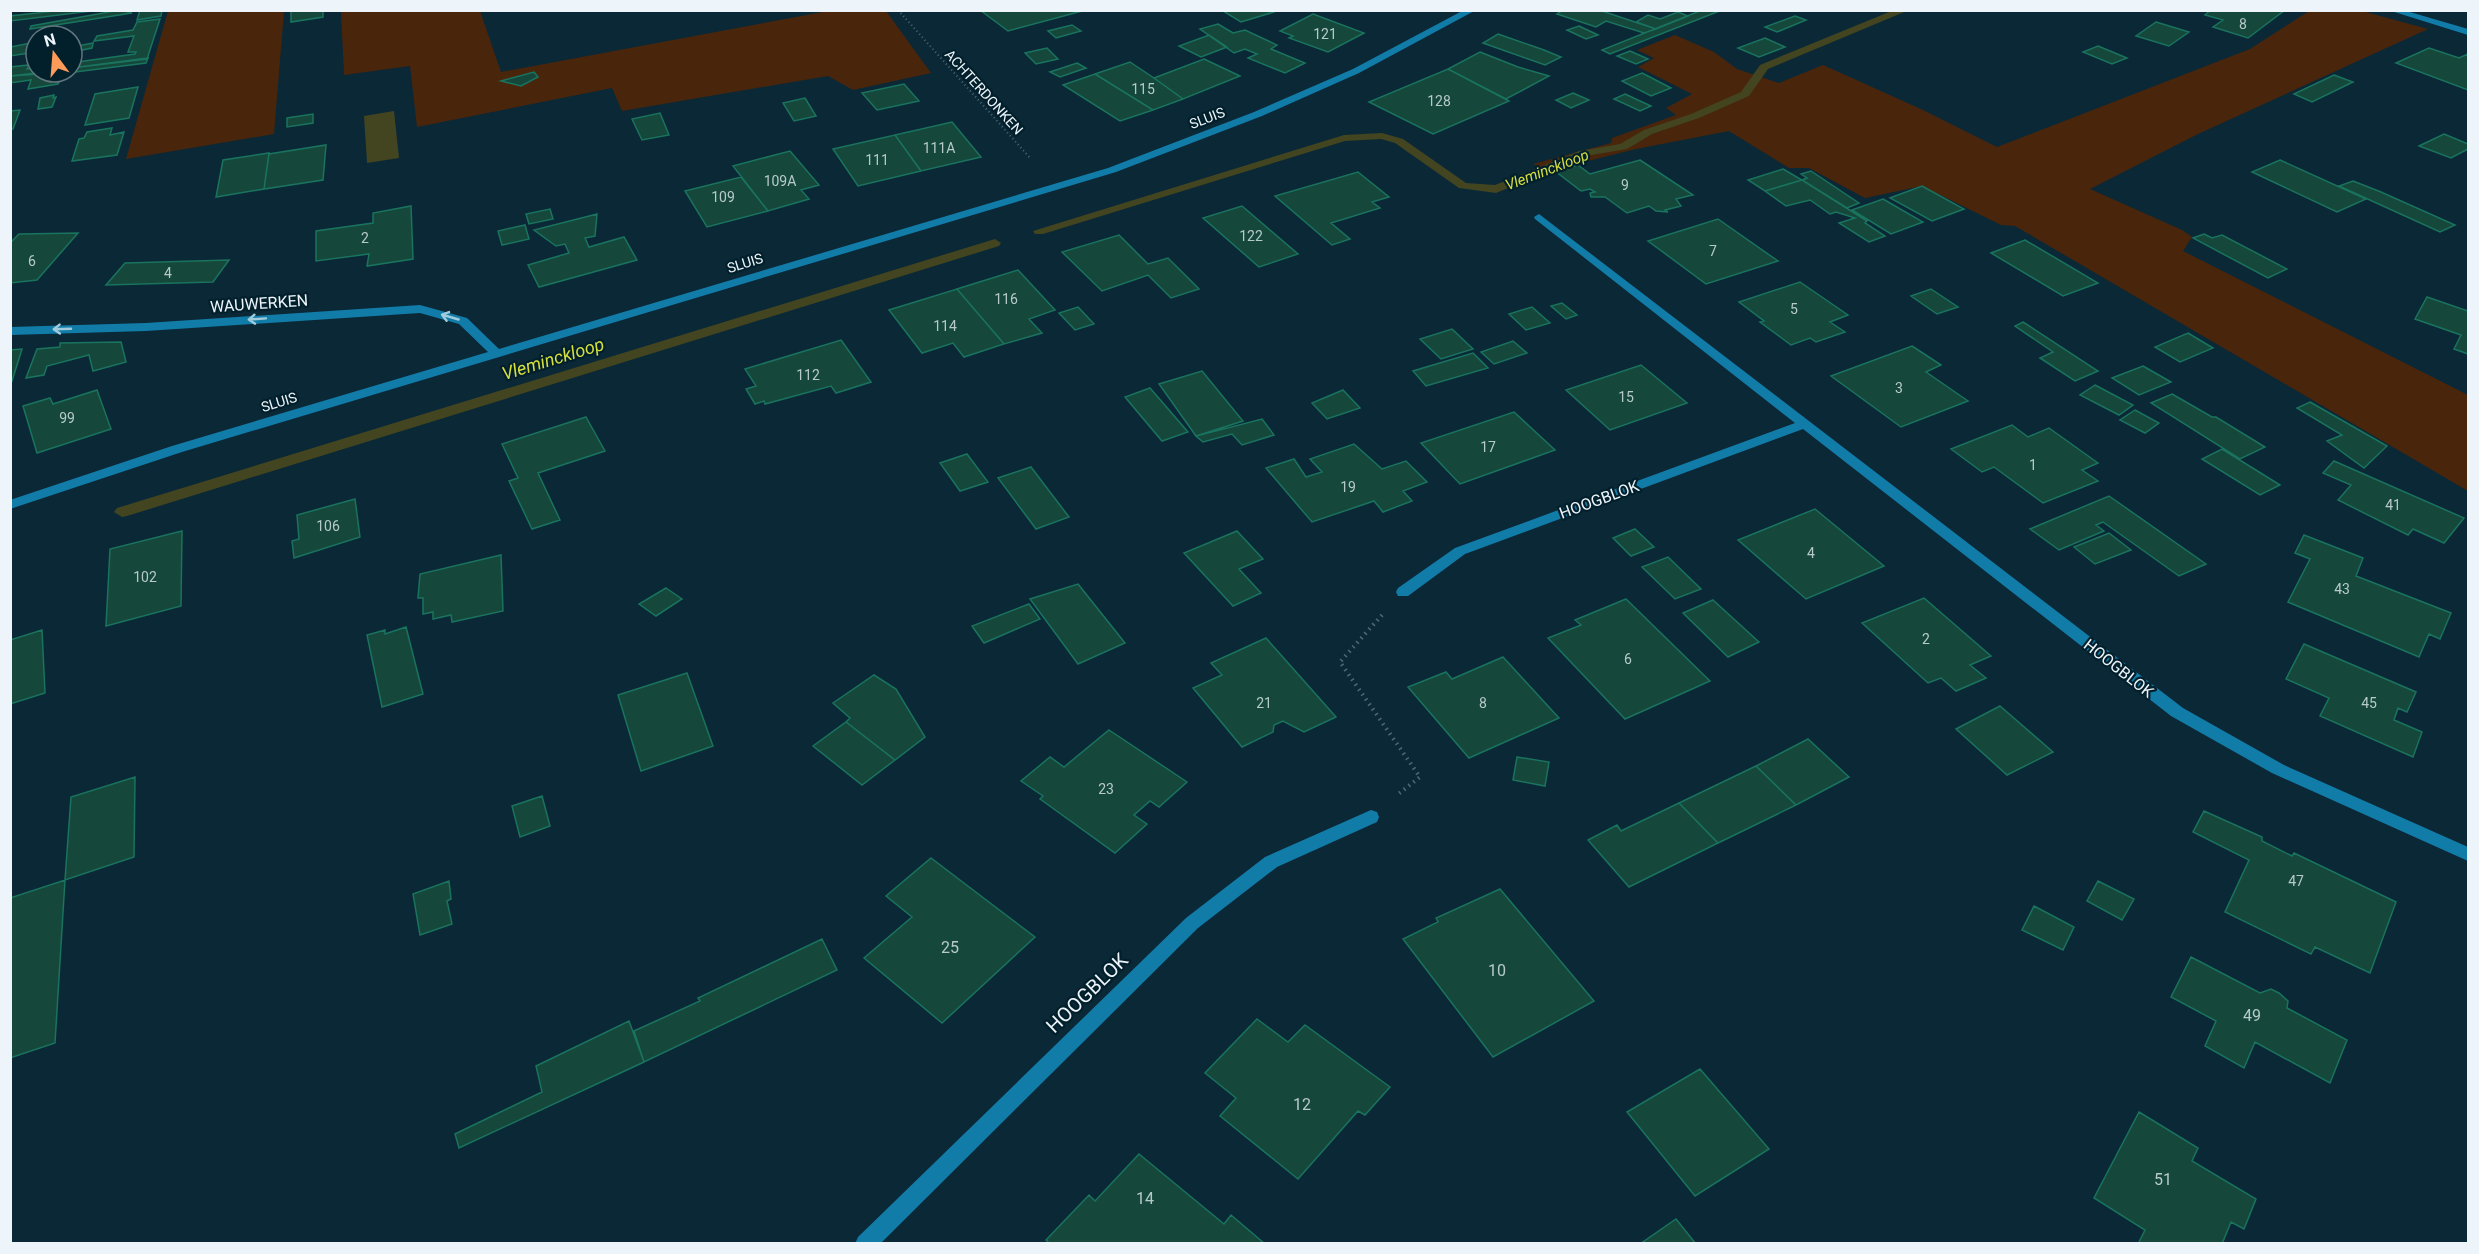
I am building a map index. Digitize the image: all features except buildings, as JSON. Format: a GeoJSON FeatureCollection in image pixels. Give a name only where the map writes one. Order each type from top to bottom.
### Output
{"type":"FeatureCollection","features":[{"type":"Feature","properties":{"kind":"street","name":"SLUIS"},"geometry":{"type":"LineString","coordinates":[[10,505],[177,449],[495,352],[1112,170],[1258,114],[1356,71],[1472,10]]}},
{"type":"Feature","properties":{"kind":"street"},"geometry":{"type":"LineString","coordinates":[[2392,10],[2469,32]]}},
{"type":"Feature","properties":{"kind":"street","name":"HOOGBLOK"},"geometry":{"type":"LineString","coordinates":[[1539,217],[2176,712],[2278,769],[2469,854]]}},
{"type":"Feature","properties":{"kind":"street","name":"WAUWERKEN"},"geometry":{"type":"LineString","coordinates":[[10,331],[146,327],[420,309],[463,321],[495,352]]}},
{"type":"Feature","properties":{"kind":"street","name":"HOOGBLOK"},"geometry":{"type":"LineString","coordinates":[[1402,592],[1460,551],[1804,424]]}},
{"type":"Feature","properties":{"kind":"street","name":"HOOGBLOK"},"geometry":{"type":"LineString","coordinates":[[865,1244],[1192,922],[1271,862],[1371,817]]}},
{"type":"Feature","properties":{"kind":"path","name":"ACHTERDONKEN"},"geometry":{"type":"LineString","coordinates":[[898,10],[1056,186]]}},
{"type":"Feature","properties":{"kind":"path"},"geometry":{"type":"LineString","coordinates":[[1371,817],[1420,777],[1340,662],[1402,592]]}},
{"type":"Feature","properties":{"kind":"shaded area"},"geometry":{"type":"Polygon","coordinates":[[[168,11],[284,11],[274,134],[126,159],[168,11]]]}},
{"type":"Feature","properties":{"kind":"shaded area"},"geometry":{"type":"Polygon","coordinates":[[[341,11],[480,11],[501,72],[828,11],[886,11],[931,73],[853,90],[828,76],[622,111],[612,88],[417,127],[410,66],[344,75],[341,11]]]}},
{"type":"Feature","properties":{"kind":"shaded area"},"geometry":{"type":"Polygon","coordinates":[[[2309,11],[2362,11],[2428,29],[2198,134],[2090,189],[2182,230],[2192,237],[2183,251],[2468,395],[2468,491],[2015,226],[2001,225],[1922,186],[1865,198],[1809,168],[1789,168],[1729,131],[1636,149],[1548,171],[1533,164],[1611,143],[1612,138],[1676,115],[1666,108],[1692,94],[1638,67],[1654,58],[1637,50],[1675,35],[1714,52],[1737,69],[1779,83],[1823,65],[1923,110],[1997,147],[2250,49],[2309,11]]]}},
{"type":"Feature","properties":{"kind":"shaded area"},"geometry":{"type":"Polygon","coordinates":[[[394,111],[399,158],[367,163],[364,116],[394,111]]]}},
{"type":"Feature","properties":{"kind":"waterway","name":"Vleminckloop"},"geometry":{"type":"LineString","coordinates":[[1039,231],[1344,138],[1382,136],[1399,141],[1463,186],[1496,189],[1583,153],[1623,147],[1648,132],[1695,116],[1745,94],[1764,67],[1904,10]]}},
{"type":"Feature","properties":{"kind":"waterway","name":"Vleminckloop"},"geometry":{"type":"LineString","coordinates":[[122,512],[995,243]]}}]}
